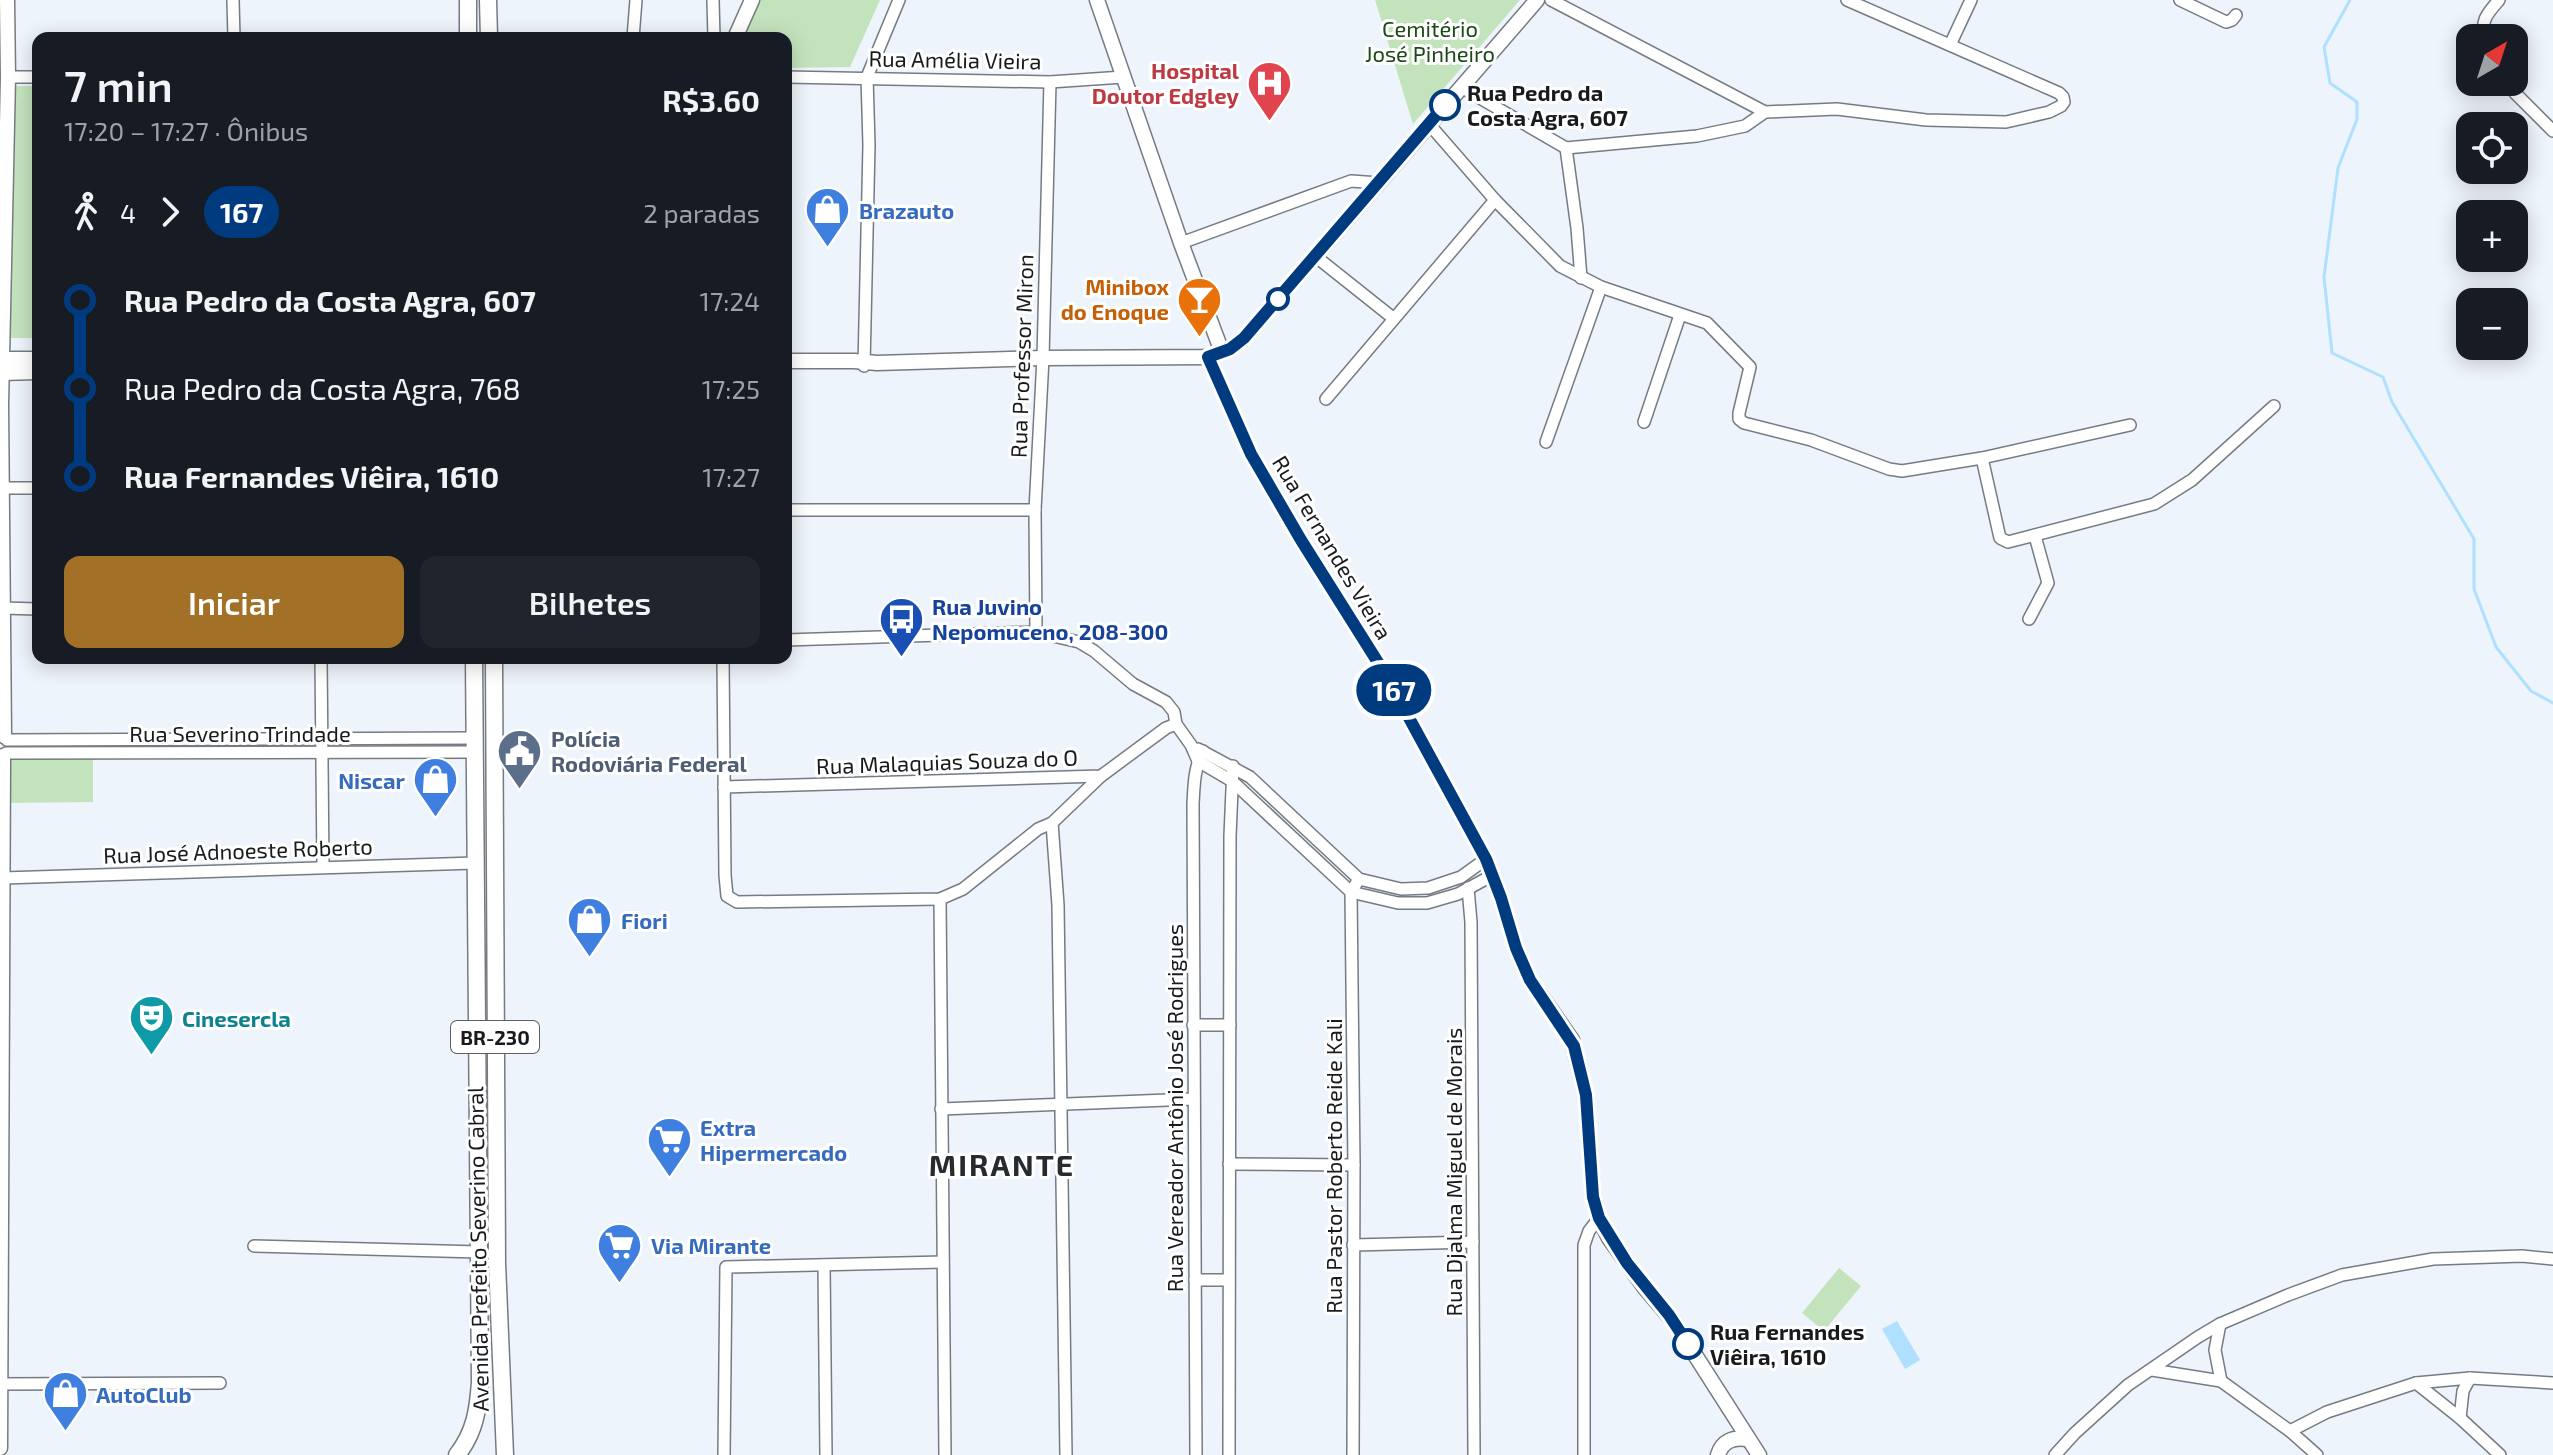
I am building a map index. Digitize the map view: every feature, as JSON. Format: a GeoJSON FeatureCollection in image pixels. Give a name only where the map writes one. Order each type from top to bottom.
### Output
{"type":"FeatureCollection","features":[{"type":"Feature","properties":{"kind":"main road"},"geometry":{"type":"LineString","coordinates":[[468,0],[468,32]]}},
{"type":"Feature","properties":{"kind":"main road"},"geometry":{"type":"LineString","coordinates":[[488,0],[489,32]]}},
{"type":"Feature","properties":{"kind":"main road","name":"Avenida Prefeito Severino Cabral"},"geometry":{"type":"LineString","coordinates":[[457,1455],[471,1434],[477,1416],[480,1382],[474,664]]}},
{"type":"Feature","properties":{"kind":"main road","name":"Avenida Prefeito Severino Cabral"},"geometry":{"type":"LineString","coordinates":[[494,664],[497,1263],[501,1417],[505,1455]]}},
{"type":"Feature","properties":{"kind":"street"},"geometry":{"type":"LineString","coordinates":[[0,1448],[3,878],[1,366],[7,0]]}},
{"type":"Feature","properties":{"kind":"street"},"geometry":{"type":"LineString","coordinates":[[233,0],[234,32]]}},
{"type":"Feature","properties":{"kind":"street"},"geometry":{"type":"LineString","coordinates":[[633,32],[636,0]]}},
{"type":"Feature","properties":{"kind":"street"},"geometry":{"type":"LineString","coordinates":[[713,0],[714,32]]}},
{"type":"Feature","properties":{"kind":"street"},"geometry":{"type":"LineString","coordinates":[[738,32],[752,0]]}},
{"type":"Feature","properties":{"kind":"street"},"geometry":{"type":"LineString","coordinates":[[869,364],[867,77],[899,0]]}},
{"type":"Feature","properties":{"kind":"street","name":"Rua Fernandes Vieira"},"geometry":{"type":"LineString","coordinates":[[1097,0],[1251,454],[1384,672],[1486,859],[1530,980],[1572,1040],[1586,1095],[1593,1197],[1609,1238],[1674,1322],[1759,1455]]}},
{"type":"Feature","properties":{"kind":"street"},"geometry":{"type":"LineString","coordinates":[[792,361],[869,364],[1215,355],[1244,338],[1537,0]]}},
{"type":"Feature","properties":{"kind":"street"},"geometry":{"type":"LineString","coordinates":[[1551,0],[1765,112],[1837,109],[1926,120],[2006,122],[2034,117],[2064,102],[2059,93],[1847,0]]}},
{"type":"Feature","properties":{"kind":"street"},"geometry":{"type":"LineString","coordinates":[[1950,45],[1971,0]]}},
{"type":"Feature","properties":{"kind":"street"},"geometry":{"type":"LineString","coordinates":[[2180,0],[2226,22],[2236,15]]}},
{"type":"Feature","properties":{"kind":"street"},"geometry":{"type":"LineString","coordinates":[[2482,24],[2484,17],[2499,0]]}},
{"type":"Feature","properties":{"kind":"street"},"geometry":{"type":"LineString","coordinates":[[8,77],[32,77]]}},
{"type":"Feature","properties":{"kind":"street","name":"Rua Amélia Vieira"},"geometry":{"type":"LineString","coordinates":[[792,77],[1050,82],[1123,77]]}},
{"type":"Feature","properties":{"kind":"street","name":"Rua Professor Miron"},"geometry":{"type":"LineString","coordinates":[[1036,632],[1035,510],[1043,358],[1050,82]]}},
{"type":"Feature","properties":{"kind":"street"},"geometry":{"type":"LineString","coordinates":[[1461,87],[1566,148],[1697,136],[1745,126],[1765,112]]}},
{"type":"Feature","properties":{"kind":"street"},"geometry":{"type":"LineString","coordinates":[[2518,96],[2553,131]]}},
{"type":"Feature","properties":{"kind":"street"},"geometry":{"type":"LineString","coordinates":[[1429,124],[1550,258],[1601,287],[1707,323],[1750,367],[1739,413],[1739,419],[1744,423],[1811,440],[1902,471],[1982,458],[2130,425]]}},
{"type":"Feature","properties":{"kind":"street"},"geometry":{"type":"LineString","coordinates":[[1566,148],[1581,278]]}},
{"type":"Feature","properties":{"kind":"street"},"geometry":{"type":"LineString","coordinates":[[1181,243],[1351,181],[1379,183]]}},
{"type":"Feature","properties":{"kind":"street"},"geometry":{"type":"LineString","coordinates":[[1326,399],[1495,200]]}},
{"type":"Feature","properties":{"kind":"street"},"geometry":{"type":"LineString","coordinates":[[1315,256],[1393,318]]}},
{"type":"Feature","properties":{"kind":"street"},"geometry":{"type":"LineString","coordinates":[[1546,442],[1601,287]]}},
{"type":"Feature","properties":{"kind":"street"},"geometry":{"type":"LineString","coordinates":[[1644,422],[1680,315]]}},
{"type":"Feature","properties":{"kind":"street"},"geometry":{"type":"LineString","coordinates":[[1,366],[32,360]]}},
{"type":"Feature","properties":{"kind":"street"},"geometry":{"type":"LineString","coordinates":[[792,370],[853,369],[869,364]]}},
{"type":"Feature","properties":{"kind":"street"},"geometry":{"type":"LineString","coordinates":[[1,366],[32,371]]}},
{"type":"Feature","properties":{"kind":"street"},"geometry":{"type":"LineString","coordinates":[[1982,458],[2000,538],[2008,542],[2157,502],[2192,480],[2274,406]]}},
{"type":"Feature","properties":{"kind":"street"},"geometry":{"type":"LineString","coordinates":[[2,488],[32,488]]}},
{"type":"Feature","properties":{"kind":"street"},"geometry":{"type":"LineString","coordinates":[[792,510],[1035,510]]}},
{"type":"Feature","properties":{"kind":"street"},"geometry":{"type":"LineString","coordinates":[[2029,619],[2048,583],[2035,536]]}},
{"type":"Feature","properties":{"kind":"street"},"geometry":{"type":"LineString","coordinates":[[2,608],[32,609]]}},
{"type":"Feature","properties":{"kind":"street"},"geometry":{"type":"LineString","coordinates":[[792,640],[1036,632],[1079,642],[1133,684],[1166,702],[1174,712],[1176,724],[1197,752],[1351,892],[1412,904],[1427,903],[1458,894],[1493,875]]}},
{"type":"Feature","properties":{"kind":"street"},"geometry":{"type":"LineString","coordinates":[[321,664],[323,867]]}},
{"type":"Feature","properties":{"kind":"street"},"geometry":{"type":"LineString","coordinates":[[723,664],[725,875],[727,896],[737,902],[940,899],[963,889],[1038,829],[1052,823],[1101,776]]}},
{"type":"Feature","properties":{"kind":"street","name":"Rua Malaquias Souza do O"},"geometry":{"type":"LineString","coordinates":[[724,787],[1101,776],[1166,728],[1176,724]]}},
{"type":"Feature","properties":{"kind":"street","name":"Rua Severino Trindade"},"geometry":{"type":"LineString","coordinates":[[3,746],[321,738],[382,738],[474,745]]}},
{"type":"Feature","properties":{"kind":"street"},"geometry":{"type":"LineString","coordinates":[[382,738],[383,753]]}},
{"type":"Feature","properties":{"kind":"street","name":"Rua Severino Trindade"},"geometry":{"type":"LineString","coordinates":[[3,746],[383,753],[474,745]]}},
{"type":"Feature","properties":{"kind":"street"},"geometry":{"type":"LineString","coordinates":[[1197,752],[1233,766],[1250,777],[1359,879],[1401,889],[1428,888],[1461,877],[1486,859]]}},
{"type":"Feature","properties":{"kind":"street","name":"Rua Vereador Antônio José Rodrigues"},"geometry":{"type":"LineString","coordinates":[[1196,1455],[1193,804],[1197,752]]}},
{"type":"Feature","properties":{"kind":"street"},"geometry":{"type":"LineString","coordinates":[[1229,1455],[1233,766]]}},
{"type":"Feature","properties":{"kind":"street"},"geometry":{"type":"LineString","coordinates":[[1052,823],[1058,905],[1066,1455]]}},
{"type":"Feature","properties":{"kind":"street","name":"Rua José Adnoeste Roberto"},"geometry":{"type":"LineString","coordinates":[[3,878],[475,863]]}},
{"type":"Feature","properties":{"kind":"street"},"geometry":{"type":"LineString","coordinates":[[1351,892],[1359,879]]}},
{"type":"Feature","properties":{"kind":"street"},"geometry":{"type":"LineString","coordinates":[[1378,899],[1382,885]]}},
{"type":"Feature","properties":{"kind":"street","name":"Rua Djalma Miguel de Morais"},"geometry":{"type":"LineString","coordinates":[[1468,888],[1471,922],[1474,1455]]}},
{"type":"Feature","properties":{"kind":"street","name":"Rua Pastor Roberto Reide Kali"},"geometry":{"type":"LineString","coordinates":[[1351,892],[1353,1455]]}},
{"type":"Feature","properties":{"kind":"street"},"geometry":{"type":"LineString","coordinates":[[940,899],[945,1455]]}},
{"type":"Feature","properties":{"kind":"street"},"geometry":{"type":"LineString","coordinates":[[1193,1025],[1230,1025]]}},
{"type":"Feature","properties":{"kind":"street"},"geometry":{"type":"LineString","coordinates":[[941,1109],[1193,1099]]}},
{"type":"Feature","properties":{"kind":"street"},"geometry":{"type":"LineString","coordinates":[[1229,1164],[1354,1165]]}},
{"type":"Feature","properties":{"kind":"street"},"geometry":{"type":"LineString","coordinates":[[1584,1455],[1584,1245],[1589,1231],[1599,1218]]}},
{"type":"Feature","properties":{"kind":"street"},"geometry":{"type":"LineString","coordinates":[[1353,1245],[1473,1242]]}},
{"type":"Feature","properties":{"kind":"street"},"geometry":{"type":"LineString","coordinates":[[254,1246],[479,1252]]}},
{"type":"Feature","properties":{"kind":"street"},"geometry":{"type":"LineString","coordinates":[[2055,1455],[2128,1385],[2220,1324],[2342,1275],[2433,1259],[2522,1256],[2553,1259]]}},
{"type":"Feature","properties":{"kind":"street"},"geometry":{"type":"LineString","coordinates":[[724,1455],[726,1267],[943,1262]]}},
{"type":"Feature","properties":{"kind":"street"},"geometry":{"type":"LineString","coordinates":[[824,1265],[826,1455]]}},
{"type":"Feature","properties":{"kind":"street"},"geometry":{"type":"LineString","coordinates":[[1195,1280],[1229,1280]]}},
{"type":"Feature","properties":{"kind":"street"},"geometry":{"type":"LineString","coordinates":[[2220,1324],[2215,1350],[2221,1381]]}},
{"type":"Feature","properties":{"kind":"street"},"geometry":{"type":"LineString","coordinates":[[2152,1370],[2221,1381],[2290,1431],[2317,1455]]}},
{"type":"Feature","properties":{"kind":"street"},"geometry":{"type":"LineString","coordinates":[[2290,1431],[2327,1412],[2416,1383],[2470,1378],[2553,1383]]}},
{"type":"Feature","properties":{"kind":"street"},"geometry":{"type":"LineString","coordinates":[[2460,1418],[2463,1391],[2470,1378]]}},
{"type":"Feature","properties":{"kind":"street"},"geometry":{"type":"LineString","coordinates":[[2,1384],[220,1383]]}},
{"type":"Feature","properties":{"kind":"street"},"geometry":{"type":"LineString","coordinates":[[2416,1383],[2500,1455]]}},
{"type":"Feature","properties":{"kind":"street"},"geometry":{"type":"LineString","coordinates":[[1718,1455],[1726,1442],[1738,1437],[1747,1439]]}},
{"type":"Feature","properties":{"kind":"green space"},"geometry":{"type":"Polygon","coordinates":[[[756,0],[880,0],[850,67],[792,68],[792,32],[743,32],[756,0]]]}},
{"type":"Feature","properties":{"kind":"green space","name":"Cemitério José Pinheiro"},"geometry":{"type":"Polygon","coordinates":[[[1375,0],[1520,0],[1413,124],[1375,0]]]}},
{"type":"Feature","properties":{"kind":"green space"},"geometry":{"type":"Polygon","coordinates":[[[13,86],[32,86],[32,338],[11,338],[13,86]]]}},
{"type":"Feature","properties":{"kind":"green space"},"geometry":{"type":"Polygon","coordinates":[[[320,740],[320,750],[8,752],[9,744],[320,740]]]}},
{"type":"Feature","properties":{"kind":"green space"},"geometry":{"type":"Polygon","coordinates":[[[7,754],[93,755],[93,802],[6,803],[7,754]]]}},
{"type":"Feature","properties":{"kind":"green space"},"geometry":{"type":"Polygon","coordinates":[[[1839,1268],[1861,1286],[1824,1331],[1802,1313],[1839,1268]]]}},
{"type":"Feature","properties":{"kind":"water"},"geometry":{"type":"Polygon","coordinates":[[[1897,1321],[1920,1360],[1905,1369],[1882,1329],[1897,1321]]]}},
{"type":"Feature","properties":{"kind":"waterway"},"geometry":{"type":"LineString","coordinates":[[2350,0],[2324,47],[2330,83],[2357,102],[2357,119],[2338,168],[2324,277],[2332,353],[2383,377],[2392,402],[2474,539],[2474,589],[2496,647],[2531,691],[2553,703]]}},
{"type":"Feature","properties":{"kind":"bus line","name":"167"},"geometry":{"type":"LineString","coordinates":[[1445,105],[1244,338],[1230,349],[1208,357],[1251,454],[1384,672],[1486,859],[1530,980],[1574,1046],[1586,1095],[1593,1197],[1599,1218],[1609,1238],[1688,1344]]}},
{"type":"Feature","properties":{"kind":"place","name":"Rua Pedro da Costa Agra, 607"},"geometry":{"type":"Point","coordinates":[1445,105]}},
{"type":"Feature","properties":{"kind":"place","name":"Hospital Doutor Edgley"},"geometry":{"type":"Point","coordinates":[1270,122]}},
{"type":"Feature","properties":{"kind":"place","name":"Brazauto"},"geometry":{"type":"Point","coordinates":[828,249]}},
{"type":"Feature","properties":{"kind":"place","name":"Minibox do Enoque"},"geometry":{"type":"Point","coordinates":[1200,338]}},
{"type":"Feature","properties":{"kind":"place","name":"Rua Juvino Nepomuceno, 208-300"},"geometry":{"type":"Point","coordinates":[901,658]}},
{"type":"Feature","properties":{"kind":"place","name":"Polícia Rodoviária Federal"},"geometry":{"type":"Point","coordinates":[520,790]}},
{"type":"Feature","properties":{"kind":"place","name":"Niscar"},"geometry":{"type":"Point","coordinates":[436,819]}},
{"type":"Feature","properties":{"kind":"place","name":"Fiori"},"geometry":{"type":"Point","coordinates":[590,959]}},
{"type":"Feature","properties":{"kind":"place","name":"Cinesercla"},"geometry":{"type":"Point","coordinates":[151,1057]}},
{"type":"Feature","properties":{"kind":"place","name":"Extra Hipermercado"},"geometry":{"type":"Point","coordinates":[669,1179]}},
{"type":"Feature","properties":{"kind":"place","name":"Via Mirante"},"geometry":{"type":"Point","coordinates":[620,1284]}},
{"type":"Feature","properties":{"kind":"place","name":"Rua Fernandes Viêira, 1610"},"geometry":{"type":"Point","coordinates":[1688,1344]}},
{"type":"Feature","properties":{"kind":"place","name":"AutoClub"},"geometry":{"type":"Point","coordinates":[65,1433]}},
{"type":"Feature","properties":{"kind":"district","name":"MIRANTE"},"geometry":{"type":"Point","coordinates":[1002,1164]}}]}
